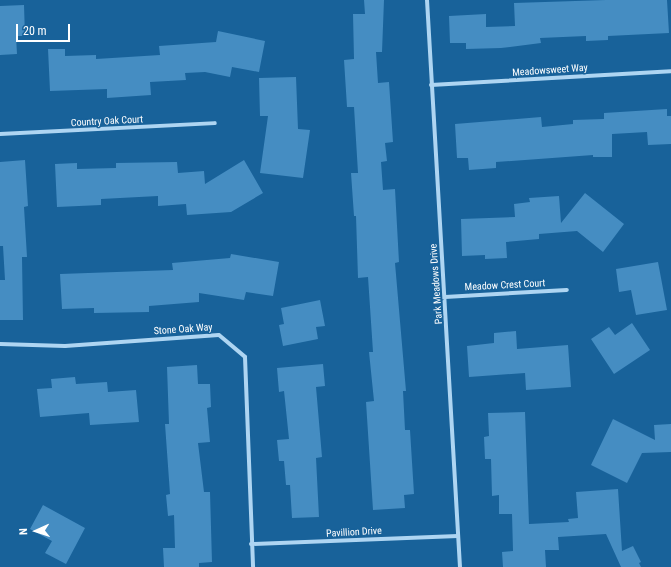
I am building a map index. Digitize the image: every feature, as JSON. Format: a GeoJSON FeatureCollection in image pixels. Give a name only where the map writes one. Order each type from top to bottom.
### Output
{"type":"FeatureCollection","features":[{"type":"Feature","properties":{"kind":"street","name":"Park Meadows Drive"},"geometry":{"type":"LineString","coordinates":[[426,0],[460,567]]}},
{"type":"Feature","properties":{"kind":"street","name":"Meadowsweet Way"},"geometry":{"type":"LineString","coordinates":[[431,85],[671,71]]}},
{"type":"Feature","properties":{"kind":"street","name":"Country Oak Court"},"geometry":{"type":"LineString","coordinates":[[0,134],[215,123]]}},
{"type":"Feature","properties":{"kind":"street","name":"Meadow Crest Court"},"geometry":{"type":"LineString","coordinates":[[445,297],[567,290]]}},
{"type":"Feature","properties":{"kind":"street","name":"Stone Oak Way"},"geometry":{"type":"LineString","coordinates":[[0,344],[65,346],[219,335],[245,357],[253,567]]}},
{"type":"Feature","properties":{"kind":"street","name":"Pavillion Drive"},"geometry":{"type":"LineString","coordinates":[[252,544],[458,536]]}},
{"type":"Feature","properties":{"kind":"building"},"geometry":{"type":"Polygon","coordinates":[[[364,0],[384,0],[382,52],[376,52],[378,83],[389,82],[393,142],[385,143],[387,161],[381,162],[383,190],[395,189],[399,262],[395,263],[406,391],[403,391],[405,430],[410,430],[414,494],[404,495],[405,508],[373,510],[366,402],[374,401],[369,352],[373,352],[368,277],[358,278],[356,216],[354,216],[351,173],[358,173],[354,107],[347,107],[344,60],[354,59],[353,14],[365,14],[364,0]]]}},
{"type":"Feature","properties":{"kind":"building"},"geometry":{"type":"Polygon","coordinates":[[[667,0],[669,33],[608,36],[608,40],[586,41],[586,36],[540,38],[541,43],[501,48],[466,49],[466,43],[450,43],[449,16],[486,14],[486,27],[515,26],[514,3],[667,0]]]}},
{"type":"Feature","properties":{"kind":"building"},"geometry":{"type":"Polygon","coordinates":[[[24,5],[25,36],[16,36],[17,54],[0,55],[0,6],[24,5]]]}},
{"type":"Feature","properties":{"kind":"building"},"geometry":{"type":"Polygon","coordinates":[[[218,31],[265,41],[259,72],[232,67],[230,77],[205,72],[185,73],[186,80],[150,82],[151,95],[107,98],[107,89],[50,91],[48,49],[65,49],[65,56],[96,55],[96,59],[160,55],[159,46],[216,42],[218,31]]]}},
{"type":"Feature","properties":{"kind":"building"},"geometry":{"type":"Polygon","coordinates":[[[296,77],[298,129],[310,130],[303,178],[260,173],[268,116],[260,116],[259,78],[296,77]]]}},
{"type":"Feature","properties":{"kind":"building"},"geometry":{"type":"Polygon","coordinates":[[[667,109],[667,116],[671,116],[671,144],[648,145],[647,132],[612,134],[612,157],[593,157],[593,155],[496,162],[496,168],[469,170],[468,158],[457,158],[455,124],[541,117],[542,127],[573,124],[573,120],[604,119],[604,113],[667,109]]]}},
{"type":"Feature","properties":{"kind":"building"},"geometry":{"type":"Polygon","coordinates":[[[25,160],[28,206],[24,207],[27,257],[22,257],[23,320],[0,320],[0,280],[5,280],[3,246],[0,246],[0,162],[25,160]]]}},
{"type":"Feature","properties":{"kind":"building"},"geometry":{"type":"Polygon","coordinates":[[[244,160],[263,193],[231,212],[187,215],[186,204],[158,206],[158,196],[101,199],[101,205],[57,207],[55,164],[77,163],[77,169],[116,168],[116,163],[177,162],[178,173],[204,171],[205,184],[244,160]]]}},
{"type":"Feature","properties":{"kind":"building"},"geometry":{"type":"Polygon","coordinates":[[[585,193],[624,224],[603,252],[577,231],[539,234],[539,239],[506,242],[507,258],[485,259],[485,255],[462,256],[461,219],[515,217],[514,204],[530,202],[529,198],[559,196],[561,223],[585,193]]]}},
{"type":"Feature","properties":{"kind":"building"},"geometry":{"type":"Polygon","coordinates":[[[231,254],[279,262],[273,296],[246,292],[244,300],[199,293],[199,302],[149,306],[149,312],[94,313],[94,308],[62,309],[60,274],[173,270],[172,263],[230,258],[231,254]]]}},
{"type":"Feature","properties":{"kind":"building"},"geometry":{"type":"Polygon","coordinates":[[[658,262],[667,310],[636,315],[631,290],[619,292],[616,269],[658,262]]]}},
{"type":"Feature","properties":{"kind":"building"},"geometry":{"type":"Polygon","coordinates":[[[320,300],[325,326],[316,327],[318,339],[283,346],[279,325],[284,324],[281,308],[320,300]]]}},
{"type":"Feature","properties":{"kind":"building"},"geometry":{"type":"Polygon","coordinates":[[[632,323],[650,350],[614,374],[591,339],[609,327],[615,335],[632,323]]]}},
{"type":"Feature","properties":{"kind":"building"},"geometry":{"type":"Polygon","coordinates":[[[516,331],[517,349],[568,345],[571,387],[526,390],[525,373],[469,377],[467,346],[494,343],[494,333],[516,331]]]}},
{"type":"Feature","properties":{"kind":"building"},"geometry":{"type":"Polygon","coordinates":[[[323,364],[325,386],[316,387],[322,457],[316,458],[319,517],[292,518],[290,485],[286,485],[284,461],[279,461],[277,440],[289,439],[284,391],[279,392],[277,368],[323,364]]]}},
{"type":"Feature","properties":{"kind":"building"},"geometry":{"type":"Polygon","coordinates":[[[197,365],[198,384],[210,384],[211,407],[207,408],[210,442],[198,443],[204,492],[210,492],[212,562],[199,563],[199,567],[164,567],[163,548],[175,548],[174,515],[168,516],[166,495],[170,494],[165,424],[169,424],[167,367],[197,365]]]}},
{"type":"Feature","properties":{"kind":"building"},"geometry":{"type":"Polygon","coordinates":[[[75,377],[76,384],[107,382],[108,392],[136,390],[139,422],[90,425],[89,413],[40,417],[37,389],[52,388],[51,379],[75,377]]]}},
{"type":"Feature","properties":{"kind":"building"},"geometry":{"type":"Polygon","coordinates":[[[525,412],[529,524],[569,522],[568,519],[578,518],[576,492],[618,489],[622,551],[633,546],[641,562],[639,563],[641,567],[621,567],[606,534],[558,537],[559,550],[545,550],[546,567],[503,567],[502,552],[513,551],[512,514],[499,514],[499,495],[492,496],[491,459],[485,459],[484,437],[489,436],[488,413],[525,412]]]}},
{"type":"Feature","properties":{"kind":"building"},"geometry":{"type":"Polygon","coordinates":[[[613,419],[655,440],[654,425],[671,424],[671,452],[642,453],[627,483],[591,465],[613,419]]]}},
{"type":"Feature","properties":{"kind":"building"},"geometry":{"type":"Polygon","coordinates":[[[43,505],[85,528],[66,564],[45,553],[52,541],[30,529],[43,505]]]}}]}
